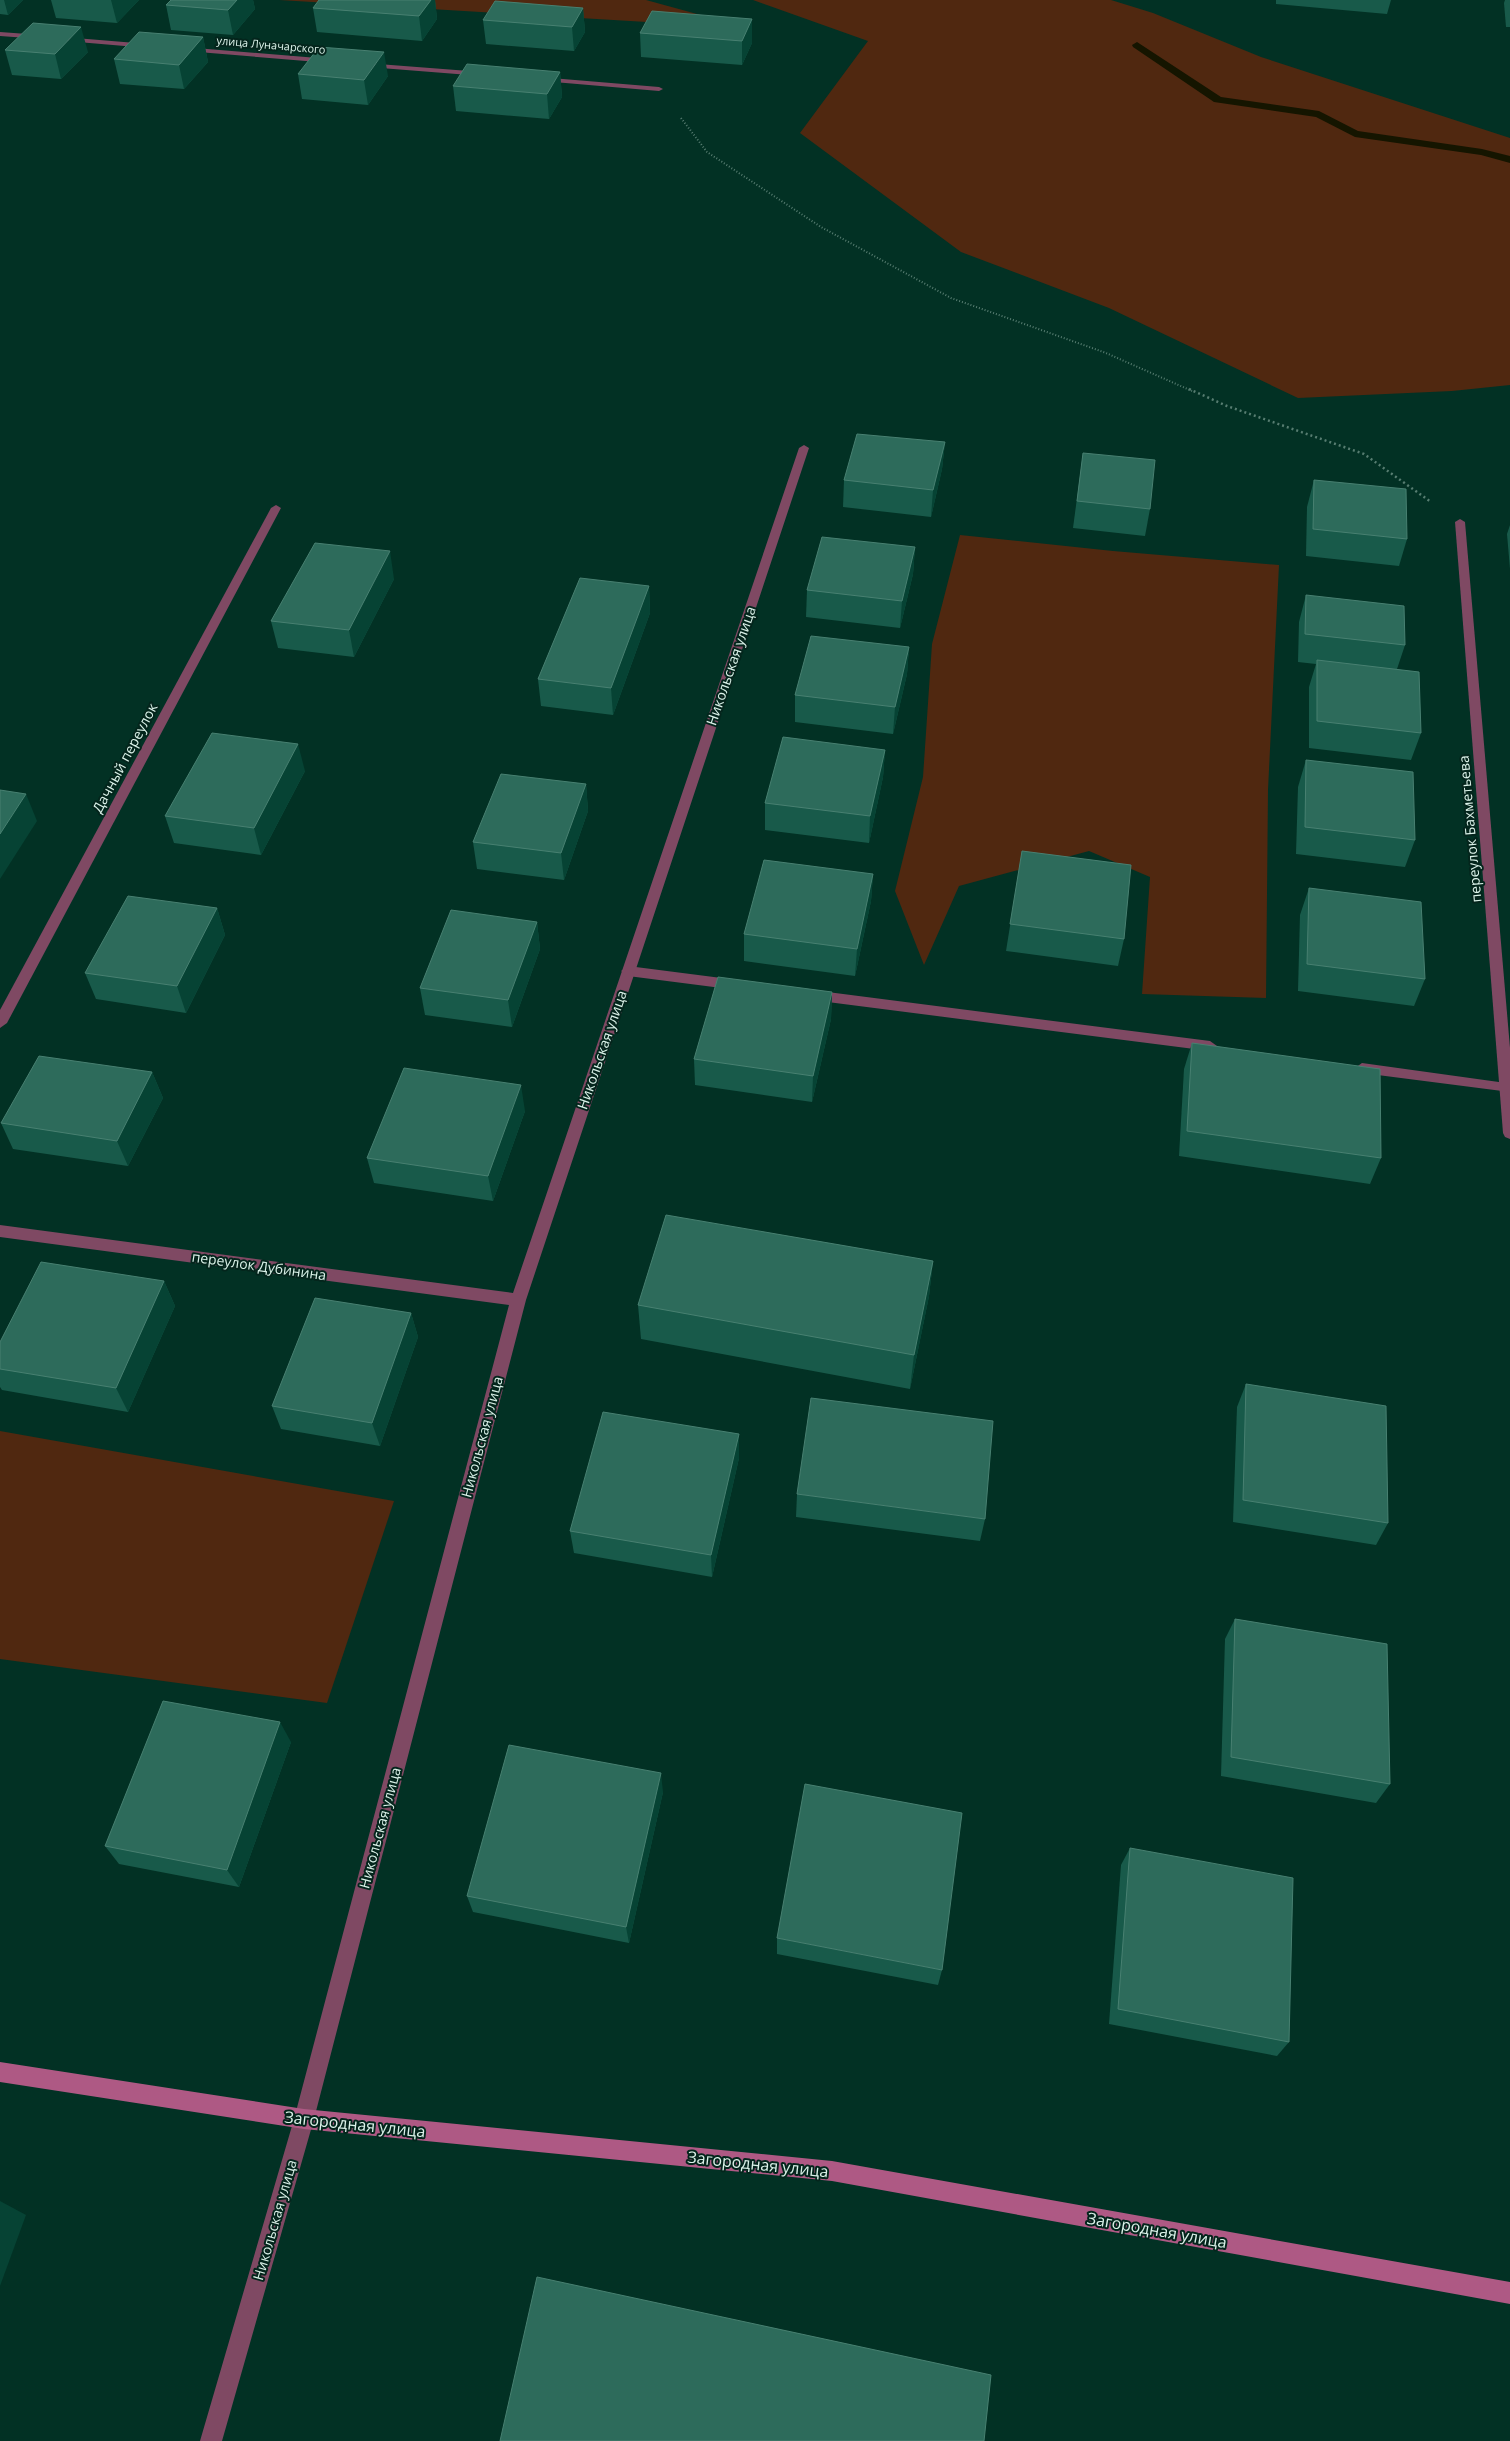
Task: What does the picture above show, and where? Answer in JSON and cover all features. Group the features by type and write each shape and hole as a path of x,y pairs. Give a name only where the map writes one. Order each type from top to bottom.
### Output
{"street":[{"path":"0,34 49,38"},
{"path":"59,38 158,47"},
{"name":"улица Луначарского","path":"178,48 335,62"},
{"path":"354,64 492,75"},
{"path":"532,79 659,89"},
{"name":"Никольская улица","path":"211,2441 304,2119 518,1300 804,448"},
{"name":"Дачный переулок","path":"0,1023 276,508"},
{"name":"переулок Бахметьева","path":"1460,522 1510,1133"},
{"path":"628,971 755,988"},
{"path":"795,992 1225,1048"},
{"path":"1351,1066 1506,1088"},
{"name":"переулок Дубинина","path":"0,1231 518,1300"},
{"name":"Загородная улица","path":"0,2072 304,2119 832,2171 1510,2293"}],"path":[{"path":"659,89 707,152 820,227 951,298 1106,353 1226,406 1364,454 1460,522"}],"shaded area":[{"path":"279,0 646,0 748,28"},
{"path":"753,0 1111,0 1153,13 1261,57 1510,138 1510,385 1452,391 1298,398 1109,308 961,252 800,133 868,41"},
{"path":"960,535 1113,551 1279,565 1268,790 1266,998 1142,994 1150,877 1089,851 959,886 924,965 895,891 923,777 932,644"},
{"path":"0,1431 394,1501 327,1703 0,1659"}],"building":[{"path":"171,0 237,0 228,10 166,5"},
{"path":"319,0 431,0 419,16 313,8"},
{"path":"495,1 583,8 572,27 483,20"},
{"path":"652,11 752,19 742,41 640,33"},
{"path":"33,23 81,27 55,54 5,50"},
{"path":"139,32 203,37 179,65 114,59"},
{"path":"319,47 384,52 364,80 298,74"},
{"path":"467,64 560,72 547,94 453,86"},
{"path":"857,434 945,442 933,490 844,480"},
{"path":"1083,453 1155,460 1150,509 1077,501"},
{"path":"1314,480 1406,489 1407,539 1313,529"},
{"path":"822,537 915,547 902,601 807,590"},
{"path":"315,543 390,551 349,630 271,621"},
{"path":"580,578 649,586 611,688 538,679"},
{"path":"1306,595 1404,606 1405,645 1305,634"},
{"path":"811,636 909,647 895,707 795,695"},
{"path":"1317,660 1419,672 1421,733 1317,721"},
{"path":"212,733 298,744 254,828 165,816"},
{"path":"783,737 885,750 870,816 765,803"},
{"path":"1306,760 1413,772 1415,840 1305,827"},
{"path":"501,774 586,784 561,853 473,842"},
{"path":"0,790 26,794 0,834"},
{"path":"1022,851 1131,865 1124,939 1010,924"},
{"path":"764,860 873,874 857,949 744,934"},
{"path":"1309,888 1421,902 1425,979 1307,964"},
{"path":"128,896 217,908 177,986 85,973"},
{"path":"451,910 537,922 508,1000 420,988"},
{"path":"718,977 832,992 813,1076 694,1059"},
{"path":"1192,1043 1380,1069 1381,1158 1187,1131"},
{"path":"39,1056 152,1072 117,1141 1,1123"},
{"path":"404,1068 521,1085 488,1176 367,1158"},
{"path":"666,1215 933,1261 914,1355 638,1305"},
{"path":"41,1262 164,1281 116,1388 0,1369 0,1342"},
{"path":"315,1298 411,1313 372,1423 272,1406"},
{"path":"1246,1384 1386,1406 1388,1523 1243,1500"},
{"path":"811,1398 993,1421 985,1519 797,1494"},
{"path":"603,1412 739,1434 711,1555 570,1531"},
{"path":"1235,1619 1387,1644 1390,1784 1231,1757"},
{"path":"163,1701 280,1722 227,1870 105,1846"},
{"path":"509,1745 661,1773 626,1927 467,1896"},
{"path":"805,1784 962,1813 942,1970 777,1938"},
{"path":"1130,1848 1293,1878 1289,2042 1118,2009"},
{"path":"537,2277 991,2375 984,2441 500,2441"}],"waterway":[{"path":"1137,45 1218,100 1319,114 1355,134 1482,152 1510,160"}]}
